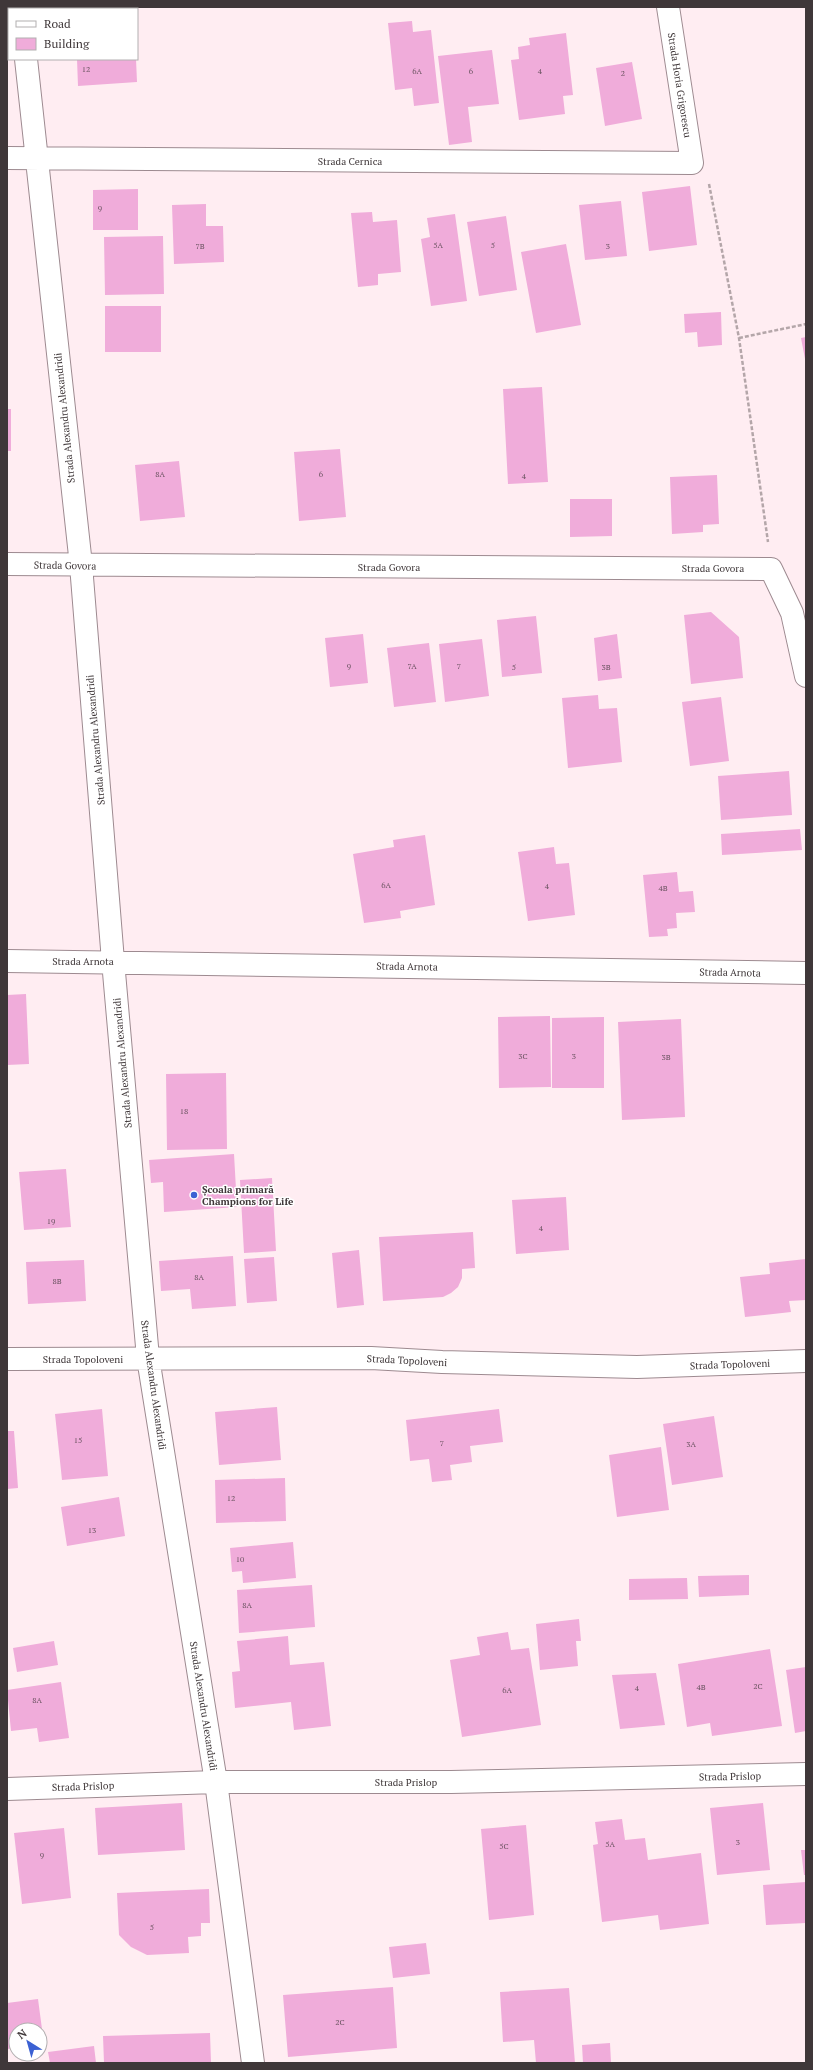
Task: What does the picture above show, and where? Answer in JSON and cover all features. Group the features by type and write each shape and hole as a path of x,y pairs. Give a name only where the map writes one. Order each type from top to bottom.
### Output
{"street":[{"name":"Strada Horia Grigorescu","path":"668,7 692,163"},
{"name":"Strada Alexandru Alexandridi","path":"26,60 81,565 113,962 148,1358 216,1782 253,2063"},
{"name":"Strada Cernica","path":"7,158 692,163"},
{"name":"Strada Govora","path":"7,564 772,568"},
{"path":"772,568 792,613 806,676"},
{"name":"Strada Arnota","path":"7,961 806,973"},
{"name":"Strada Topoloveni","path":"7,1359 371,1358 442,1362 637,1366 806,1361"},
{"name":"Strada Prislop","path":"7,1788 216,1782 451,1782 806,1774"}],"path":[{"path":"692,163 707,175 739,338 772,568"},
{"path":"739,338 806,324"}],"building":[{"path":"50,7 113,7 113,8"},
{"path":"412,21 413,32 431,30 439,103 414,106 412,88 395,90 388,23"},
{"path":"566,33 573,95 563,96 565,114 519,120 511,60 519,59 518,47 530,45 529,38"},
{"path":"492,50 499,104 468,107 472,142 449,145 438,56"},
{"path":"77,60 136,60 137,82 78,86"},
{"path":"632,62 642,119 605,126 596,68"},
{"path":"690,186 697,245 649,251 642,192"},
{"path":"138,189 138,230 93,230 93,190"},
{"path":"621,201 627,256 585,260 579,205"},
{"path":"206,204 206,226 223,226 224,262 174,264 172,205"},
{"path":"372,212 373,222 397,220 401,272 378,274 378,285 358,287 351,213"},
{"path":"455,214 467,301 431,306 421,239 430,237 427,218"},
{"path":"506,216 517,290 479,296 467,222"},
{"path":"163,236 164,294 105,295 104,237"},
{"path":"566,244 581,325 536,333 521,252"},
{"path":"105,306 161,306 161,352 105,352"},
{"path":"721,312 722,345 698,347 697,332 685,333 684,314"},
{"path":"806,337 806,359 805,359 801,338"},
{"path":"542,387 548,482 508,484 503,389"},
{"path":"7,409 11,409 11,451 7,451"},
{"path":"340,449 346,517 299,521 294,452"},
{"path":"179,461 185,517 140,521 135,465"},
{"path":"717,475 719,524 703,525 703,532 672,534 670,477"},
{"path":"570,499 612,499 612,536 570,537"},
{"path":"711,612 739,637 743,678 691,684 684,615"},
{"path":"536,616 542,673 502,677 497,620"},
{"path":"363,634 368,683 330,687 325,638"},
{"path":"617,634 622,678 598,681 594,638"},
{"path":"482,639 489,696 445,702 439,644"},
{"path":"429,643 436,702 394,707 387,648"},
{"path":"598,695 599,709 617,708 622,762 568,768 562,698"},
{"path":"721,697 729,761 690,766 682,702"},
{"path":"789,771 792,815 721,820 718,776"},
{"path":"800,829 802,850 722,855 721,834"},
{"path":"425,835 435,905 400,911 401,918 364,923 353,854 394,847 393,840"},
{"path":"554,847 556,864 569,863 575,915 528,921 518,852"},
{"path":"677,872 679,892 693,891 695,912 676,913 677,928 667,929 668,936 649,937 643,875"},
{"path":"26,994 29,1064 7,1065 7,995"},
{"path":"550,1016 551,1087 499,1088 498,1017"},
{"path":"604,1017 604,1088 552,1088 552,1018"},
{"path":"681,1019 685,1117 622,1120 618,1022"},
{"path":"226,1073 227,1149 167,1150 166,1074"},
{"path":"234,1154 237,1207 164,1212 163,1182 151,1183 149,1160"},
{"path":"66,1169 71,1227 24,1230 19,1172"},
{"path":"272,1178 276,1251 244,1253 240,1180"},
{"path":"566,1197 569,1250 516,1254 512,1200"},
{"path":"473,1232 475,1268 462,1269 462,1278 458,1287 451,1293 443,1297 383,1301 379,1237"},
{"path":"359,1250 364,1305 337,1308 332,1253"},
{"path":"233,1256 236,1306 192,1309 190,1289 161,1291 159,1261"},
{"path":"274,1257 277,1301 247,1303 244,1259"},
{"path":"806,1259 806,1300 789,1301 791,1312 745,1317 740,1277 770,1274 769,1263"},
{"path":"84,1260 86,1301 28,1304 26,1262"},
{"path":"277,1407 281,1460 219,1465 215,1412"},
{"path":"102,1409 108,1476 62,1480 55,1414"},
{"path":"499,1409 503,1442 470,1446 472,1462 450,1465 452,1480 432,1482 429,1459 410,1461 406,1420"},
{"path":"714,1416 723,1477 672,1485 663,1424"},
{"path":"7,1431 14,1431 18,1488 7,1489"},
{"path":"661,1447 669,1510 617,1517 609,1455"},
{"path":"285,1478 286,1521 216,1523 215,1480"},
{"path":"119,1497 125,1536 67,1546 61,1507"},
{"path":"293,1542 296,1578 243,1583 242,1571 232,1572 230,1548"},
{"path":"749,1575 749,1595 699,1597 698,1576"},
{"path":"687,1578 688,1599 629,1600 629,1579"},
{"path":"312,1585 315,1627 239,1633 237,1590"},
{"path":"579,1619 581,1641 576,1641 578,1666 540,1670 536,1624"},
{"path":"508,1632 511,1650 529,1648 541,1725 462,1737 450,1660 480,1655 477,1637"},
{"path":"288,1636 290,1665 324,1662 331,1726 294,1730 291,1702 235,1708 232,1672 240,1671 237,1641"},
{"path":"54,1641 58,1665 17,1672 13,1648"},
{"path":"770,1649 782,1726 712,1736 710,1723 687,1727 678,1664"},
{"path":"806,1667 806,1731 795,1733 786,1670"},
{"path":"656,1673 665,1725 620,1729 612,1675"},
{"path":"61,1682 69,1738 39,1742 37,1728 11,1731 7,1690"},
{"path":"182,1803 185,1850 98,1855 95,1808"},
{"path":"763,1803 770,1870 717,1875 710,1808"},
{"path":"622,1819 625,1840 645,1838 648,1860 701,1853 709,1924 660,1930 658,1915 602,1922 593,1845 598,1844 595,1822"},
{"path":"526,1825 534,1915 489,1920 481,1829"},
{"path":"64,1828 71,1898 22,1904 14,1833"},
{"path":"801,1850 806,1850 806,1875 804,1875"},
{"path":"806,1882 806,1923 766,1925 763,1885"},
{"path":"209,1889 210,1923 201,1923 201,1936 188,1937 189,1953 147,1955 131,1947 119,1935 117,1893"},
{"path":"426,1943 430,1974 393,1978 389,1947"},
{"path":"393,1987 397,2048 288,2057 283,1995"},
{"path":"569,1988 575,2063 536,2063 534,2040 503,2042 500,1992"},
{"path":"38,1999 41,2022 8,2022 7,2049 7,2003"},
{"path":"210,2033 211,2063 104,2063 103,2036"},
{"path":"610,2043 611,2063 583,2063 582,2045"},
{"path":"94,2046 96,2063 50,2063 48,2052"}],"place":[{"name":"Școala primară Champions for Life","path":"194,1195"}]}
